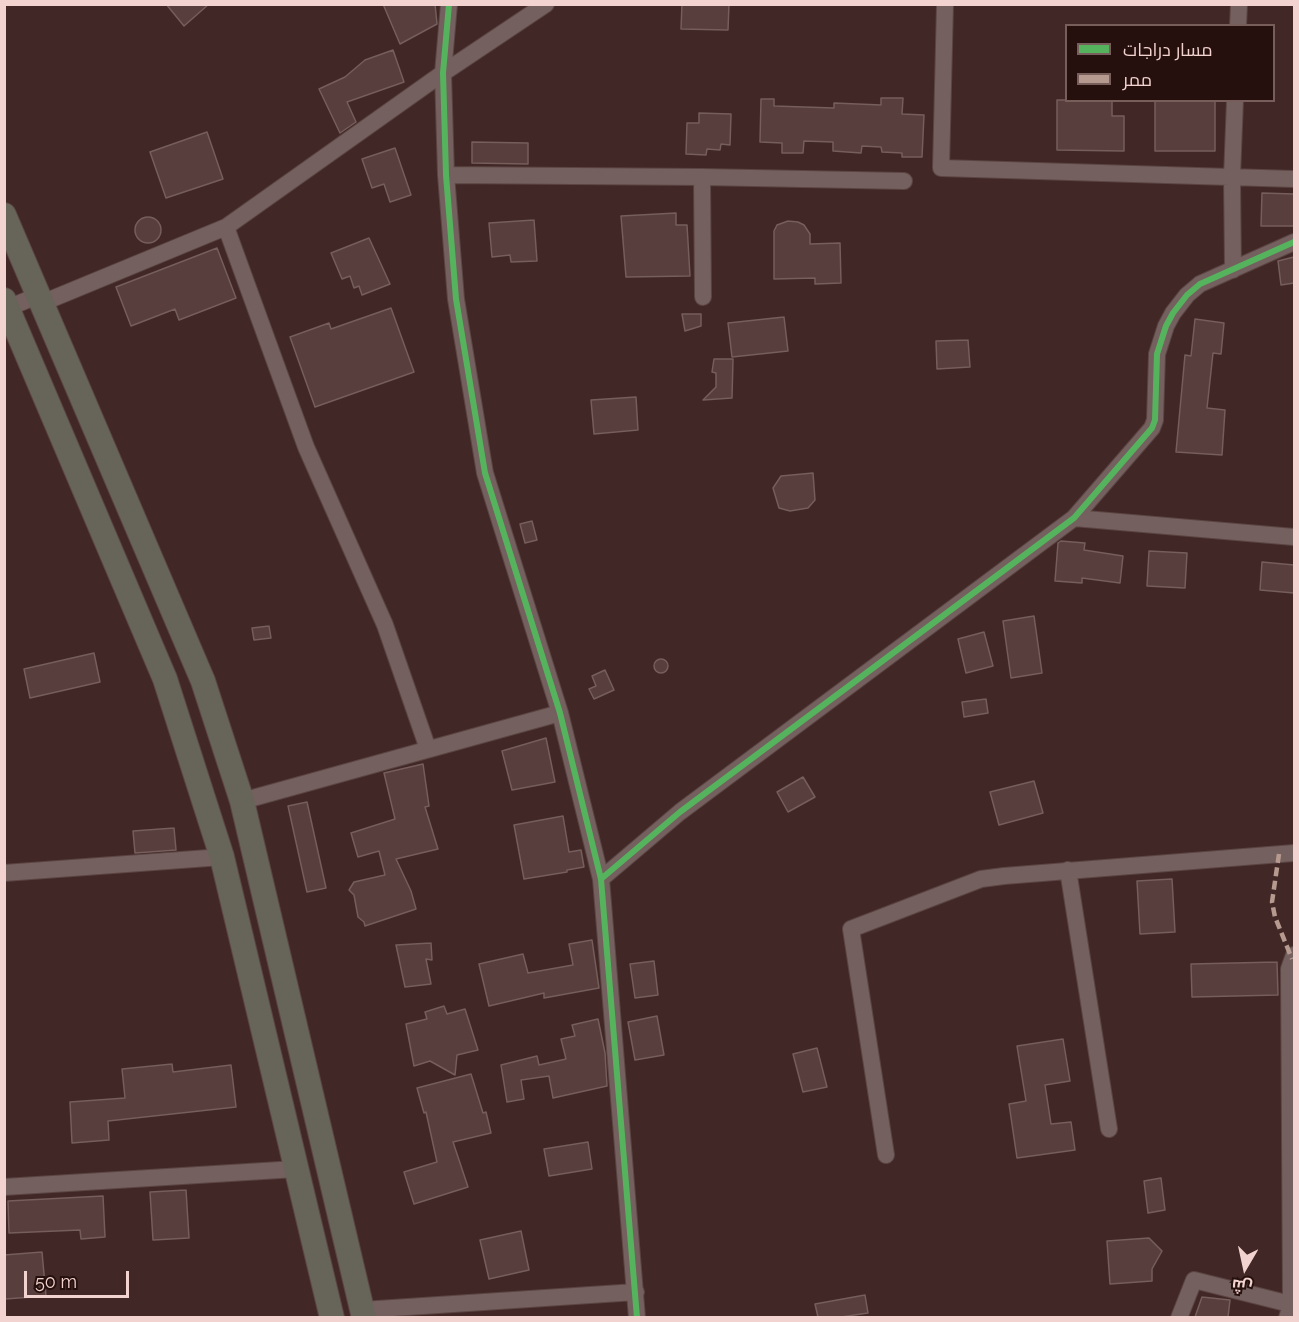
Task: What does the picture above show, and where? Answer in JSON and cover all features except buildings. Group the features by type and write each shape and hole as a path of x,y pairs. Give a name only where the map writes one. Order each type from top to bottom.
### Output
{"highway":[{"path":"4,215 203,681 242,801 363,1314"},
{"path":"7,310 165,679 222,857 332,1317"}],"street":[{"path":"449,4 443,73 446,175 456,299 485,472 560,713 601,879 637,1317"},
{"path":"7,310 226,227 443,73 546,4"},
{"path":"945,4 941,168 1294,179"},
{"path":"1238,24 1239,4"},
{"path":"1233,270 1232,177 1235,102"},
{"path":"446,175 904,181"},
{"path":"702,177 703,297"},
{"path":"226,227 306,447 385,625 428,749"},
{"path":"601,879 680,812 1074,518 1152,428 1155,420 1157,354 1166,326 1187,295 1200,284 1294,242"},
{"path":"1074,518 1294,537"},
{"path":"242,801 560,713"},
{"path":"886,1155 851,929 981,879 1294,853"},
{"path":"4,873 222,857"},
{"path":"1068,870 1109,1129"},
{"path":"1179,1317 1194,1280 1291,1309 1290,969 1294,955"},
{"path":"4,1187 296,1169"},
{"path":"363,1314 636,1292"}],"marked path":[{"path":"1279,854 1272,902 1275,917 1292,959"}],"cycle path":[{"path":"449,4 443,73 446,175 456,299 485,473 560,713 601,879 637,1318"},
{"path":"601,879 680,812 1074,518 1152,428 1155,420 1157,354 1166,326 1187,295 1200,284 1294,242"}]}
